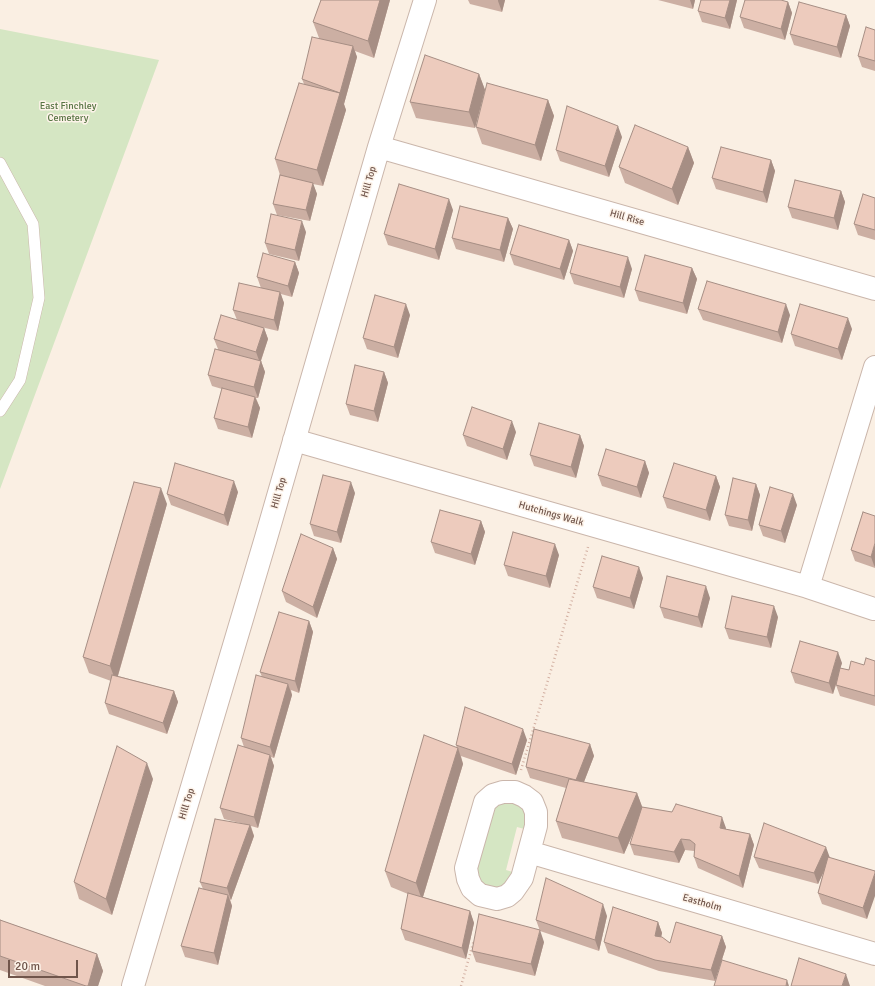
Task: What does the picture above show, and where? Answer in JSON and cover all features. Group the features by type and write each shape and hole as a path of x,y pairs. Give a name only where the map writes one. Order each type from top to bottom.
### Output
{"street":[{"name":"Hill Top","path":"133,986 264,546 379,147 425,0"},
{"name":"Hill Rise","path":"379,147 875,289"},
{"path":"808,587 875,367"},
{"name":"Hutchings Walk","path":"294,440 808,587 874,609"},
{"path":"504,792 515,792 532,802 536,812 536,826 529,852 522,878 513,891 507,896 496,899 486,898 472,888 468,879 466,868 468,858 486,802 493,795 504,792"},
{"name":"Eastholm","path":"529,852 875,954"}],"lane":[{"path":"0,163 33,224 39,298 20,380 0,411"}],"path":[{"path":"515,792 594,527"},
{"path":"461,986 476,933"}],"green space":[{"name":"East Finchley Cemetery","path":"0,29 159,60 0,489"},
{"path":"504,799 526,807 528,830 517,827 506,870 516,873 503,889 478,884 475,860 491,806"}],"building":[{"path":"321,0 380,0 368,41 313,22"},
{"path":"701,0 730,0 725,18 698,11"},
{"path":"745,0 781,0 788,2 781,29 740,17"},
{"path":"799,2 846,15 837,47 790,34"},
{"path":"866,27 875,30 875,61 858,56"},
{"path":"312,37 353,46 340,93 302,79"},
{"path":"425,55 479,74 469,112 410,102"},
{"path":"299,83 340,93 317,170 275,159"},
{"path":"487,83 548,100 535,145 476,127"},
{"path":"567,106 618,126 605,166 556,150"},
{"path":"635,125 688,147 672,189 619,167"},
{"path":"721,147 771,160 763,192 712,178"},
{"path":"280,175 313,183 306,210 273,204"},
{"path":"795,180 841,191 834,218 788,207"},
{"path":"399,184 449,199 435,249 384,234"},
{"path":"863,194 875,198 875,230 854,224"},
{"path":"460,206 508,218 500,250 452,238"},
{"path":"271,214 302,221 295,250 265,243"},
{"path":"519,225 569,240 560,269 510,254"},
{"path":"578,244 628,257 620,287 570,273"},
{"path":"263,253 295,262 288,286 257,277"},
{"path":"645,255 692,268 683,303 635,290"},
{"path":"707,281 786,304 778,332 698,309"},
{"path":"239,283 280,292 274,320 233,310"},
{"path":"375,295 406,304 394,347 363,338"},
{"path":"800,304 848,318 838,349 791,334"},
{"path":"221,315 264,328 256,352 214,339"},
{"path":"215,349 261,361 254,387 208,375"},
{"path":"355,365 384,372 374,411 346,404"},
{"path":"222,388 255,397 248,427 214,418"},
{"path":"472,407 512,421 503,449 463,435"},
{"path":"539,423 580,435 571,467 530,455"},
{"path":"606,449 645,461 637,487 598,475"},
{"path":"175,463 234,481 224,515 167,494"},
{"path":"674,463 716,476 706,510 663,497"},
{"path":"323,475 351,482 337,532 310,524"},
{"path":"733,478 756,484 748,520 725,515"},
{"path":"134,482 161,488 110,666 83,657"},
{"path":"770,487 793,494 781,531 759,525"},
{"path":"440,510 481,521 471,554 431,542"},
{"path":"863,512 875,516 875,543 871,557 851,550"},
{"path":"513,532 555,544 546,576 504,565"},
{"path":"301,534 333,548 313,607 282,591"},
{"path":"602,556 639,567 630,598 593,587"},
{"path":"667,576 706,586 698,617 660,607"},
{"path":"732,596 774,606 767,637 725,628"},
{"path":"279,612 309,621 295,681 260,672"},
{"path":"800,641 838,652 829,683 791,672"},
{"path":"866,658 875,661 875,696 836,685 840,668 849,670 851,661 864,665"},
{"path":"112,675 174,691 163,723 105,703"},
{"path":"256,675 288,684 270,747 241,738"},
{"path":"465,707 523,729 512,764 456,745"},
{"path":"534,729 590,744 576,780 526,767"},
{"path":"424,735 458,748 416,883 385,871"},
{"path":"238,745 270,755 254,817 220,808"},
{"path":"117,746 147,763 106,899 74,882"},
{"path":"569,779 637,793 618,838 556,821"},
{"path":"676,804 722,817 720,828 750,834 739,876 694,857 695,844 690,840 681,839 674,852 630,844 642,807 672,812"},
{"path":"215,819 250,825 227,888 200,882"},
{"path":"764,823 826,847 814,873 754,857"},
{"path":"828,857 875,871 863,908 818,893"},
{"path":"546,878 603,904 595,940 536,920"},
{"path":"199,888 228,895 214,953 181,946"},
{"path":"408,893 470,911 462,948 401,929"},
{"path":"613,907 658,922 655,936 662,937 670,943 676,922 722,936 711,970 655,960 604,942"},
{"path":"479,914 540,930 531,964 472,951"},
{"path":"0,920 97,954 88,986 0,956"},
{"path":"799,958 846,974 842,986 791,986"},
{"path":"722,960 787,980 786,986 714,986"}]}
